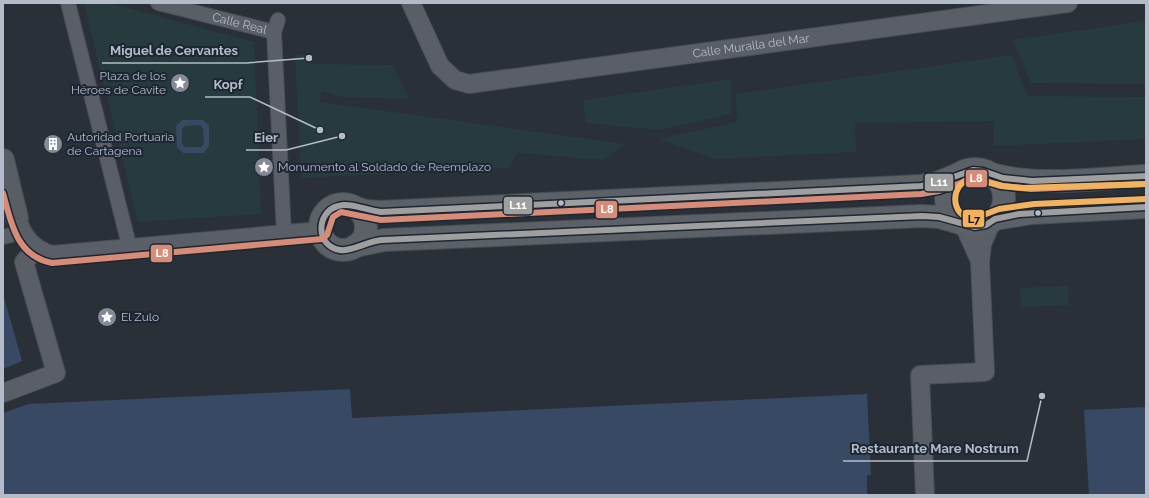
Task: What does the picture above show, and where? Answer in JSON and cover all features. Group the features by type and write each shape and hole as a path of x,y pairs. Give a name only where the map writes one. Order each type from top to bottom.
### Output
{"main road":[{"path":"3,160 20,225"},
{"path":"1146,176 1032,181 1003,178 978,170 962,173 937,183 921,186 381,212 366,211 344,204 333,206 324,214 321,219 320,231 325,241 334,248 345,250 355,246 384,240 922,216 939,217 962,224 981,227 993,221 1031,213 1146,207"},
{"path":"962,173 953,180 946,194 949,210 962,224"},
{"path":"988,173 997,180 1004,194 1001,210 993,221"},
{"path":"355,246 360,242 366,230 364,218 356,208"}],"street":[{"path":"68,3 130,249"},
{"name":"Calle Real","path":"158,3 276,26 284,234"},
{"name":"Calle Muralla del Mar","path":"410,3 440,66 455,80 476,84 1068,3"},
{"path":"925,495 920,375 985,372 980,262 982,244 993,221"},
{"path":"962,224 978,254 980,262"},
{"path":"3,237 20,225 36,249 52,255 320,231"},
{"path":"3,393 56,373 24,262 36,249"}],"green space":[{"name":"Plaza de los Héroes de Cavite","path":"84,3 109,3 254,42 261,214 138,222"},
{"path":"1146,21 1146,84 1031,83 1013,40"},
{"path":"295,54 311,55 311,64 392,65 409,99 341,97 321,91 320,102 625,144 604,160 517,153 510,168 301,178"},
{"path":"1012,55 1027,96 1146,97 1146,139 993,146 994,121 855,123 856,152 715,159 659,139 737,122 736,94"},
{"path":"731,79 731,114 659,130 586,123 583,100"},
{"path":"1068,286 1069,305 1021,307 1020,288"}],"water":[{"path":"182,120 203,120 209,125 209,146 204,153 183,153 177,147 176,126","holes":["200,125 203,129 204,144 201,147 185,147 182,144 182,129 185,126"]},
{"path":"3,294 22,361 3,369"},
{"path":"350,389 352,418 867,394 871,475 867,475 867,495 3,495 3,413 28,404"},
{"path":"1146,407 1146,495 1089,495 1084,410"}],"transit line":[{"name":"L11","path":"1146,176 1032,181 1003,178 983,171 973,170 937,183 921,186 381,212 343,205 331,209 322,222 321,229 326,242 332,247 344,250 382,240 922,216 939,217 975,227 986,225 995,219 1019,214 1146,207"},
{"name":"L7","path":"1146,184 1024,188 1003,186 972,178 965,181 960,186 956,192 955,199 956,206 960,212 965,217 973,219 999,209 1034,204 1146,199"},
{"name":"L8","path":"3,193 13,226 23,245 30,253 40,259 52,263 322,239 327,235 333,217 341,212 381,220 921,194 939,191 974,178 1001,186 1031,189 1146,184"}],"place":[{"name":"Miguel de Cervantes","path":"309,58"},
{"name":"Plaza de los Héroes de Cavite","path":"180,83"},
{"name":"Kopf","path":"320,130"},
{"name":"Eier","path":"342,136"},
{"name":"Autoridad Portuaria de Cartagena","path":"53,144"},
{"name":"Monumento al Soldado de Reemplazo","path":"264,167"},
{"name":"El Zulo","path":"107,317"},
{"name":"Restaurante Mare Nostrum","path":"1042,396"}]}
